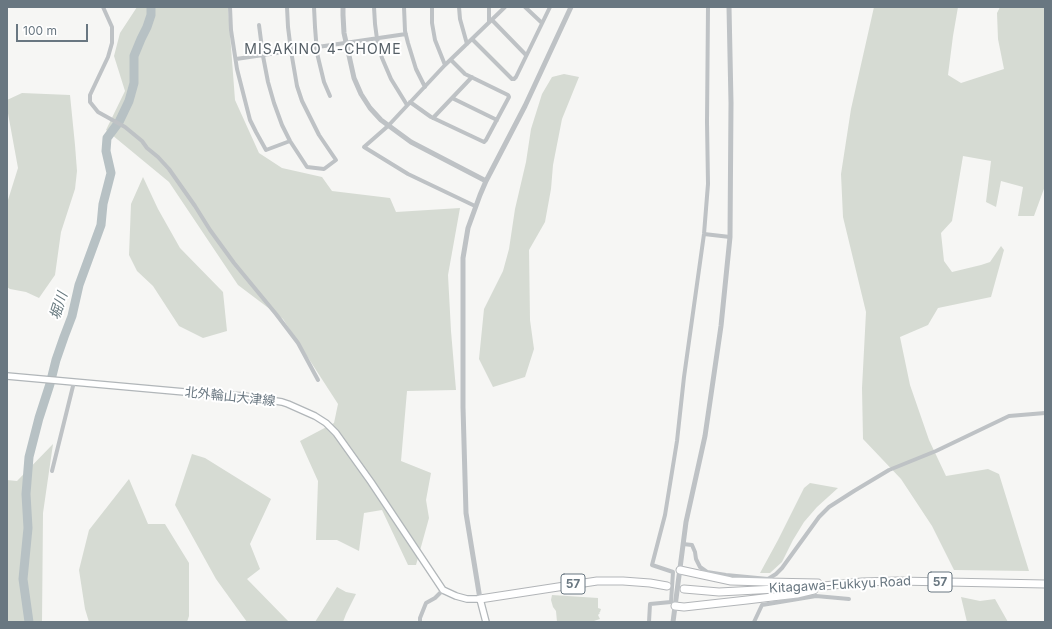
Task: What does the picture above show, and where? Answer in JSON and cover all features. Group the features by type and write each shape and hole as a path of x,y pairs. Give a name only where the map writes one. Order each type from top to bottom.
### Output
{"highway":[{"path":"680,570 731,581 812,582 835,585"},
{"name":"57","path":"480,599 597,581 623,580 667,586"},
{"name":"Kitagawa-Fukkyu Road","path":"684,589 719,592 814,587 862,582 898,581 1045,584"},
{"path":"675,606 684,607 797,594 835,585"}],"main road":[{"name":"北外輪山大津線","path":"7,376 244,396 282,402 315,416 326,423 336,434 371,482 443,590"},
{"path":"443,590 467,599 480,599 486,622"}],"street":[{"path":"103,7 112,27 112,44 108,58 90,95 90,102 98,112 125,128 136,137 158,156 169,169 234,263 298,342 318,380"},
{"path":"230,7 231,30 236,59 250,120 266,150 290,141"},
{"path":"259,25 268,82 282,125 290,141 307,167 324,170 336,160 319,135 302,101 297,86 291,52 287,7"},
{"path":"314,7 317,47 324,82 330,96"},
{"path":"343,7 344,33 354,78 361,94 370,108 380,120 411,142 486,181"},
{"path":"374,7 374,24 382,58 391,79 409,104 433,118 484,142 509,96 465,74 451,60"},
{"path":"404,7 408,43 416,69 425,87"},
{"path":"432,7 432,23 435,40 445,65"},
{"path":"459,7 460,20 467,44"},
{"path":"489,7 491,21 526,55"},
{"path":"475,206 408,174 364,147 388,126 445,65 505,7"},
{"path":"525,7 542,23"},
{"path":"472,39 512,79 514,79 550,7"},
{"path":"480,599 466,513 463,407 463,258 468,228 475,206 486,181 525,106 571,7"},
{"path":"649,622 650,604 671,602 673,572 652,565 665,515 677,441 684,377 704,234 708,184 706,122 708,7"},
{"path":"673,622 691,493 705,436 721,326 730,237 731,103 729,7"},
{"path":"236,59 406,34"},
{"path":"433,118 472,78"},
{"path":"452,98 497,120"},
{"path":"704,234 730,237"},
{"path":"52,471 74,382"},
{"path":"683,544 692,545 696,552 696,559 700,567 707,572 768,579 782,568 819,517 829,507 889,470 936,451 1009,416 1045,413"},
{"path":"420,622 420,618 426,603 435,598 443,590"},
{"path":"754,622 762,605 816,596 850,599"}],"shaded area":[{"path":"137,7 228,7 235,100 259,153 282,168 322,177 332,191 390,198 396,212 460,208 448,275 456,390 407,391 401,461 431,473 426,500 429,518 416,565 408,565 382,510 364,513 359,551 337,540 316,540 318,481 300,441 334,423 338,404 283,319 238,285 169,182 106,130 125,91 114,56 120,33"},
{"path":"874,7 958,7 948,75 961,83 1004,69 998,39 997,13 1000,7 1045,7 1045,186 1034,216 1018,216 1023,187 1001,181 996,207 986,202 991,161 963,156 952,221 941,233 944,261 952,272 981,265 990,262 1001,246 1004,250 991,297 938,308 928,325 900,337 910,385 929,440 946,476 988,469 999,474 1029,571 954,570 932,526 901,479 863,439 862,388 866,312 843,217 841,174 851,109"},
{"path":"564,74 579,77 562,119 553,165 551,189 545,222 529,250 530,320 534,349 525,377 493,387 479,359 484,309 503,271 509,249 515,209 526,162 531,129 542,94 552,77"},
{"path":"22,93 70,95 75,145 77,171 75,189 61,232 55,275 39,298 26,292 7,287 7,200 18,168 7,108 7,100"},
{"path":"143,177 158,209 180,248 223,292 227,331 203,338 179,326 153,286 137,271 129,255 131,204"},
{"path":"53,444 43,513 42,622 7,622 7,480 17,481"},
{"path":"192,454 205,458 271,499 250,544 260,569 247,579 289,622 247,622 216,579 175,505"},
{"path":"129,479 148,524 165,524 189,563 189,616 187,622 89,622 85,609 79,570 89,530"},
{"path":"810,483 838,488 817,507 804,522 782,562 770,573 760,573 804,488"},
{"path":"337,587 346,592 356,594 343,622 315,622"},
{"path":"552,595 598,598 598,608 601,609 598,615 600,619 594,621 595,622 557,622 556,611 551,600"},
{"path":"961,597 980,601 995,599 1008,622 967,622"}],"waterway":[{"name":"堀川","path":"29,622 23,579 28,528 26,494 29,457 56,360 72,316 79,285 101,225 103,204 111,173 106,151 107,138 119,122 129,101 134,83 134,56 147,27 151,15 151,7"}],"district":[{"name":"MISAKINO 4-CHOME","path":"323,50"}]}
